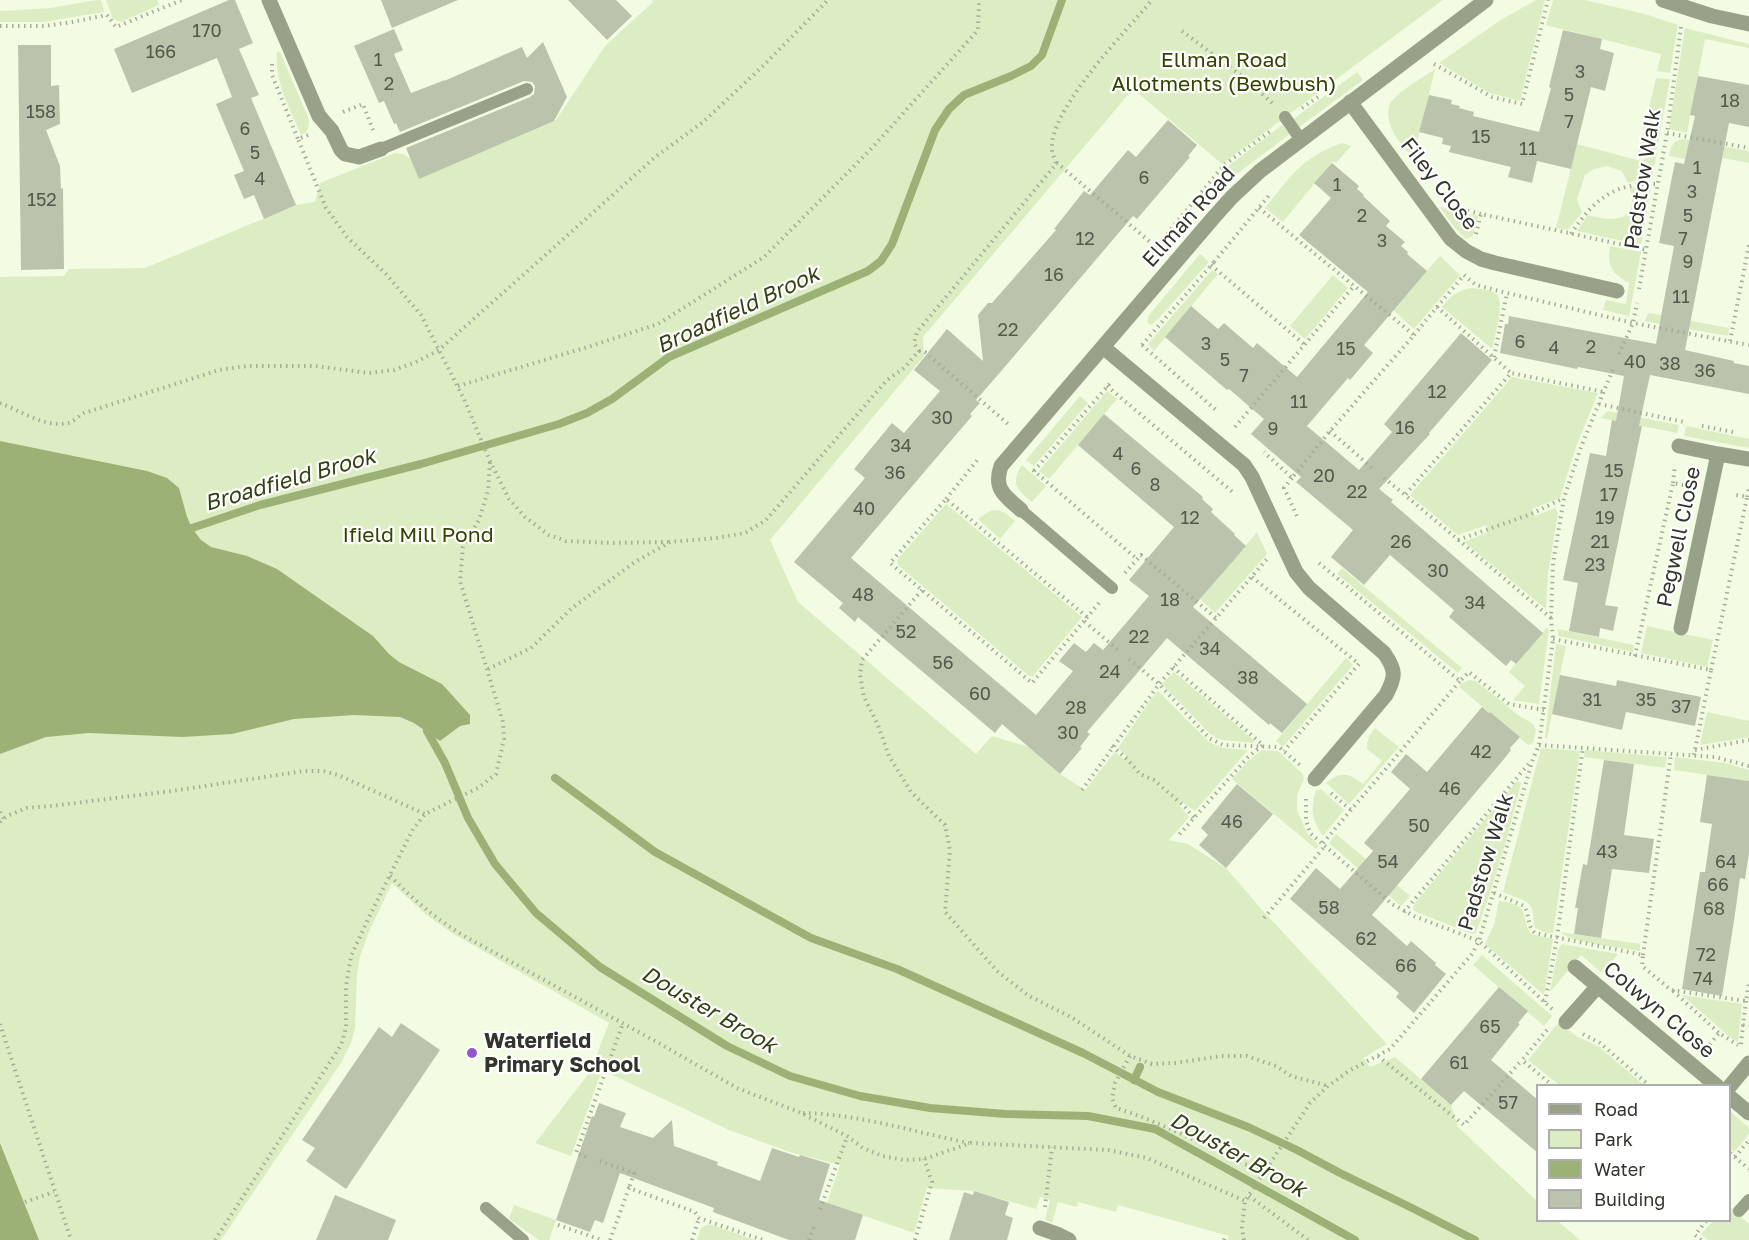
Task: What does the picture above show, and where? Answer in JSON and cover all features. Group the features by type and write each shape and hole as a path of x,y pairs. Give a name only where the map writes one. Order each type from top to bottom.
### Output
{"street":[{"path":"269,0 319,116 332,131 341,150 345,154 359,157 381,149"},
{"name":"Ellman Road","path":"1021,510 1002,493 998,485 997,476 1001,466 1232,197 1260,171 1486,0"},
{"path":"1663,0 1712,16 1749,24"},
{"name":"Filey Close","path":"1350,102 1451,239 1470,253 1495,263 1617,291"},
{"path":"1103,347 1244,465 1296,572 1309,588 1384,653 1395,672 1386,695 1315,779"},
{"name":"Pegwell Close","path":"1679,446 1749,459"},
{"name":"Pegwell Close","path":"1681,628 1718,454"},
{"name":"Colwyn Close","path":"1575,967 1714,1084"},
{"path":"1562,1019 1598,986"},
{"path":"1731,1085 1749,1063"},
{"path":"1731,1098 1749,1113"},
{"path":"1040,1228 1069,1240"}],"lane":[{"path":"381,149 527,89"},
{"path":"1285,117 1301,140"},
{"path":"1021,510 1112,588"},
{"path":"1740,1211 1749,1200"},
{"path":"486,1208 523,1240"}],"path":[{"path":"0,26 45,26 106,15 116,27 182,0"},
{"path":"0,404 36,420 70,423 84,413 219,370 247,366 315,366 369,374 394,370 414,363 439,350 654,158 703,122 764,65 828,0"},
{"path":"458,386 658,324 764,257 872,148 978,30 979,0"},
{"path":"1152,0 1098,63 1064,111 1054,133 1052,146 1056,163 1156,247"},
{"path":"1425,71 1434,64 1492,97 1522,104 1548,0"},
{"name":"Padstow Walk","path":"1639,292 1667,133 1684,7"},
{"path":"1182,31 1247,80 1285,117"},
{"path":"341,113 363,104 381,149"},
{"path":"327,125 320,131 298,139 326,208 347,237 386,274 421,315 458,386 509,499 525,517 549,535 566,541 612,543 670,542 745,533 766,520 887,380 904,368 919,351"},
{"path":"1667,133 1749,148"},
{"path":"1008,423 925,352 919,351 914,343 917,332 1056,163"},
{"path":"1571,234 1590,208 1607,195 1639,183 1657,184"},
{"path":"1277,187 1213,264 1305,345"},
{"path":"1259,208 1414,335"},
{"path":"1470,253 1481,214 1647,250"},
{"path":"1730,342 1749,245"},
{"path":"1298,519 1284,488 1464,275 1476,285 1507,293 1633,323 1749,345"},
{"path":"1235,427 1354,286"},
{"path":"1494,357 1507,293"},
{"path":"1619,354 1633,323 1637,302"},
{"path":"1437,307 1511,373 1604,392"},
{"path":"1142,345 1218,412"},
{"name":"Padstow Walk","path":"1245,1201 1310,1103 1349,1071 1390,1048 1472,954 1479,941 1539,745 1553,639 1551,618 1553,562 1564,498 1581,447 1613,369"},
{"path":"1405,495 1511,373"},
{"path":"1107,386 1244,502"},
{"path":"1599,404 1738,433"},
{"path":"1227,419 1244,434"},
{"path":"1673,483 1683,422"},
{"path":"1330,431 1372,468"},
{"path":"1260,449 1293,478"},
{"path":"1012,453 1137,559"},
{"path":"215,1240 341,1046 346,1028 346,986 351,956 413,829 425,814 478,788 496,774 504,740 503,722 460,580 463,547 478,520 488,491 490,461"},
{"path":"1384,478 1551,618"},
{"path":"1747,497 1749,488"},
{"path":"1457,540 1531,514 1564,498"},
{"path":"1119,650 1085,619 946,499 890,562 1032,683 1085,619 1141,555 1216,618"},
{"path":"488,669 531,648 572,608 635,562 670,542"},
{"path":"1082,790 1159,684 1271,555 1281,580 1317,562 1460,681"},
{"path":"1252,577 1359,664 1284,752"},
{"path":"922,590 862,660 860,675 864,697 878,725 889,756 911,792 945,825 950,850 945,912 997,971 1021,990 1071,1017 1130,1056 1152,1064 1176,1064 1221,1056 1247,1056 1276,1066 1291,1076 1328,1086"},
{"path":"1553,639 1711,670 1694,756"},
{"path":"1129,659 1159,684 1209,738 1223,745 1279,747 1351,810"},
{"path":"1173,667 1263,745"},
{"path":"1264,918 1351,810 1469,672 1509,704 1544,710"},
{"path":"1695,750 1749,741"},
{"path":"1178,836 1248,756 1263,745"},
{"path":"1539,745 1715,757 1749,765"},
{"path":"1112,746 1140,774 1154,780 1184,806 1194,818"},
{"path":"1545,1002 1557,938 1583,747"},
{"path":"1671,754 1642,966 1719,1033 1741,1047 1749,983"},
{"path":"1404,912 1533,759"},
{"path":"0,812 2,820 27,808 172,791 304,771 323,771 338,775 425,814"},
{"path":"1315,779 1308,791 1305,805 1310,833 1404,912 1479,941 1576,1031 1600,1043 1648,1084"},
{"path":"390,876 444,924 737,1088 799,1112 847,1136 863,1148 882,1156 904,1160 924,1159 971,1143"},
{"path":"1494,893 1524,906 1529,926 1535,933 1642,955"},
{"path":"1671,990 1746,1001"},
{"path":"1378,1055 1464,1125 1562,1019"},
{"path":"586,1157 576,1153 623,1023"},
{"path":"0,1024 70,1240"},
{"path":"1743,1025 1749,1026"},
{"path":"1700,1070 1702,1055 1719,1033"},
{"path":"1130,1056 1115,1083 1112,1098 1116,1108 1146,1117 1216,1152 1263,1172"},
{"path":"1522,1060 1551,1084"},
{"path":"799,1112 821,1113 873,1122 971,1143 1108,1150 1147,1158 1245,1201 1242,1228 1244,1240"},
{"path":"820,1209 847,1136"},
{"path":"1735,1157 1749,1140"},
{"path":"1040,1228 1049,1183 1052,1147"},
{"path":"1731,1154 1749,1169"},
{"path":"915,1240 932,1182 924,1159"},
{"path":"600,1161 634,1173 610,1240"},
{"path":"629,1188 695,1212 699,1218 763,1240"},
{"path":"25,1203 54,1192"},
{"path":"1249,1196 1308,1240"},
{"path":"692,1240 699,1218"},
{"path":"1701,1240 1695,1235 1706,1222"},
{"path":"809,1240 814,1224"},
{"path":"558,1225 602,1240"}],"green space":[{"path":"96,0 102,2 104,12 44,22 0,22 0,11 50,8"},
{"path":"106,0 157,0 159,5 121,22 113,19"},
{"name":"Ifield Mill Pond","path":"652,0 1443,0 1222,164 1133,89 923,337 924,356 770,540 798,602 976,754 992,736 1029,747 1060,774 1085,790 1115,752 1124,759 1126,756 1118,748 1158,691 1209,742 1223,748 1248,750 1195,811 1181,801 1179,805 1189,817 1169,840 1188,844 1226,868 1387,1044 1363,1058 1370,1067 1395,1057 1451,1105 1458,1127 1536,1200 1536,1222 1559,1222 1580,1240 1228,1240 1229,1236 1118,1205 1116,1212 1078,1202 1077,1207 1058,1202 1052,1223 1045,1220 1050,1200 1040,1197 1036,1209 974,1191 927,1188 914,1233 827,1203 840,1165 790,1152 729,1130 602,1070 571,1156 535,1143 590,1072 609,1023 452,933 425,914 392,883 360,957 357,974 355,1029 351,1043 341,1063 221,1240 0,1240 0,277 64,276 69,269 145,268 296,205 315,202 320,183 395,153 403,154 411,159 487,149 556,120 605,46 653,2"},
{"path":"1536,0 1545,0 1520,101 1490,93 1439,63 1499,21"},
{"path":"1553,0 1585,0 1645,14 1678,25 1670,73 1657,71 1661,54 1546,25"},
{"path":"1685,28 1749,44 1749,48 1705,39 1687,133 1669,129"},
{"path":"277,52 280,52 308,117 308,127 301,135 280,84"},
{"path":"1435,69 1413,159 1393,132 1388,110 1397,95"},
{"path":"1357,72 1363,80 1298,128 1292,120"},
{"path":"1656,78 1670,79 1657,149 1642,156 1638,154"},
{"path":"1282,125 1290,134 1233,177 1226,168"},
{"path":"1683,139 1749,151 1749,163 1687,151 1685,159 1669,156 1673,144"},
{"path":"1342,143 1351,146 1336,163 1333,161 1283,222 1265,208 1290,177 1306,162"},
{"path":"1577,144 1641,161 1657,153 1653,173 1650,179 1639,179 1628,183 1622,171 1607,166 1594,169 1585,175 1577,200 1582,212 1568,230 1556,228"},
{"path":"1651,187 1641,245 1577,231 1588,215 1614,219 1627,214 1631,208 1630,188"},
{"path":"1440,207 1478,216 1473,236 1466,239"},
{"path":"1610,246 1641,252 1629,316 1603,310 1606,300 1626,304 1629,283 1614,272 1609,259"},
{"path":"1200,254 1209,262 1151,325 1147,322 1149,315"},
{"path":"1440,256 1460,275 1414,329 1393,310"},
{"path":"1212,270 1218,274 1154,351 1148,344"},
{"path":"1333,275 1348,288 1305,339 1290,326"},
{"path":"1472,288 1490,291 1498,297 1500,311 1492,349 1442,307 1455,294"},
{"path":"1649,313 1729,328 1728,336 1644,321"},
{"path":"1512,377 1598,393 1576,447 1560,498 1532,509 1535,516 1555,508 1558,513 1548,574 1546,609 1464,542 1488,532 1487,525 1458,535 1410,495"},
{"path":"1107,391 1117,399 1049,479 1039,471"},
{"path":"1080,396 1088,403 1034,466 1026,460"},
{"path":"1608,411 1679,425 1677,433 1600,418"},
{"path":"1686,426 1749,439 1749,448 1684,436"},
{"path":"1022,465 1046,486 1032,502 1022,494 1017,486 1016,477"},
{"path":"946,504 1082,617 1033,676 1029,676 898,565 897,560"},
{"path":"998,510 1015,521 1000,539 978,519 990,511"},
{"path":"1257,532 1267,554 1215,613 1200,599"},
{"path":"1342,568 1462,668 1458,673 1337,574"},
{"path":"1647,626 1713,640 1707,667 1641,653"},
{"path":"1546,628 1549,630 1539,704 1513,700 1525,686 1509,672"},
{"path":"1558,629 1634,645 1633,652 1558,636"},
{"path":"1556,644 1566,646 1547,739 1545,737"},
{"path":"1346,658 1353,665 1283,747 1276,741"},
{"path":"1174,672 1255,741 1253,743 1222,740 1209,733 1162,684"},
{"path":"1469,680 1476,681 1518,715 1533,724 1536,730 1533,743 1528,745 1459,687"},
{"path":"1707,712 1749,721 1749,737 1700,745"},
{"path":"1375,728 1399,747 1349,804 1326,783 1345,775 1363,784 1382,761 1367,749 1367,743"},
{"path":"1541,748 1580,751 1553,933 1546,933 1535,928 1530,905 1503,892"},
{"path":"1262,750 1278,751 1303,774 1304,779 1297,795 1297,810 1307,833 1319,846 1316,849 1232,779 1248,761"},
{"path":"1585,750 1667,757 1665,768 1584,757"},
{"path":"1675,757 1725,763 1749,770 1749,781 1674,770"},
{"path":"1517,781 1521,783 1511,821 1476,933 1472,934 1414,911 1415,903"},
{"path":"1321,789 1344,810 1323,836 1314,820 1313,809 1316,790"},
{"path":"1336,834 1410,896 1401,906 1329,843"},
{"path":"1499,901 1520,908 1531,934 1553,939 1544,995 1485,944 1494,925"},
{"path":"1560,932 1640,944 1640,951 1586,942"},
{"path":"1562,944 1618,954 1602,973 1581,955 1550,992 1558,950"},
{"path":"1482,955 1552,1016 1544,1026 1473,965"},
{"path":"1682,995 1742,1004 1738,1042 1731,1038"},
{"path":"1559,1022 1576,1036 1598,1046 1643,1084 1558,1084 1528,1060"},
{"path":"1731,1112 1749,1128 1749,1134 1734,1152 1731,1149"},
{"path":"514,1205 556,1220 549,1240 539,1240 509,1219"},
{"path":"1731,1208 1749,1224 1749,1240 1708,1240 1701,1234 1712,1222 1731,1222"},
{"path":"709,1224 755,1240 697,1240 701,1228"}],"water":[{"path":"0,441 147,471 167,478 179,488 187,517 201,540 211,547 247,556 277,569 373,636 399,662 442,684 470,715 470,724 460,726 440,741 414,723 400,717 354,715 294,719 232,734 182,737 89,733 46,737 0,754"},
{"path":"0,1143 39,1240 0,1240"}],"building":[{"path":"229,0 235,0 253,43 239,49 259,95 251,98 296,205 264,219 254,195 244,199 234,175 244,171 216,104 232,97 217,58 132,93 114,49"},
{"path":"381,0 458,0 392,28"},
{"path":"568,0 616,0 632,16 607,40"},
{"path":"394,29 403,50 394,54 411,93 522,47 527,58 543,42 567,97 554,121 419,179 406,148 530,97 534,94 535,86 532,82 524,81 400,132 384,101 379,103 354,46"},
{"path":"1563,30 1602,39 1600,49 1614,53 1605,91 1591,87 1571,169 1537,161 1532,183 1508,177 1511,167 1449,152 1451,146 1442,144 1443,138 1419,132 1429,95 1452,100 1451,104 1474,112 1473,116 1539,132"},
{"path":"18,45 51,45 51,86 59,85 60,124 46,130 60,166 61,189 63,188 64,269 21,270"},
{"path":"1698,76 1749,85 1749,127 1729,123 1685,350 1749,366 1749,394 1650,375 1639,426 1642,426 1605,605 1618,607 1613,631 1600,628 1599,637 1569,631 1578,583 1563,580 1590,453 1606,456 1612,420 1616,421 1624,376 1500,353 1505,324 1508,324 1509,316 1656,344 1674,246 1659,243 1675,162 1684,164 1695,116 1690,115"},
{"path":"1168,120 1197,145 1188,156 1190,157 1137,219 1133,216 976,400 980,403 970,414 972,416 851,558 1036,715 1073,671 1059,661 1074,643 1086,652 1094,643 1103,650 1149,596 1129,580 1174,527 1078,445 1104,414 1203,497 1202,499 1213,509 1211,512 1246,546 1193,607 1307,704 1282,733 1270,723 1269,725 1167,638 1087,732 1090,734 1080,747 1082,748 1060,774 1002,724 995,733 858,617 855,622 839,608 843,603 794,562 865,478 854,469 892,423 904,433 940,391 914,370 947,329 983,361 978,315 988,303 992,303 1056,230 1054,229 1084,191 1090,195 1128,150 1136,157"},
{"path":"1332,163 1359,186 1357,189 1363,196 1390,221 1386,226 1405,242 1401,246 1408,252 1407,254 1427,271 1364,345 1373,353 1307,426 1359,470 1392,432 1384,424 1461,333 1492,360 1430,434 1379,489 1393,500 1391,502 1543,633 1516,664 1511,660 1506,666 1449,617 1454,610 1390,555 1364,585 1331,557 1353,530 1296,482 1301,477 1251,434 1264,419 1165,337 1191,306 1218,329 1224,323 1253,348 1257,343 1297,377 1368,292 1299,235 1331,198 1314,183"},
{"path":"1560,675 1616,686 1617,680 1701,697 1695,726 1626,712 1622,730 1552,714"},
{"path":"1482,707 1520,737 1372,915 1407,946 1411,941 1446,974 1414,1013 1396,997 1399,993 1290,899 1316,868 1340,889 1373,851 1364,843 1410,789 1391,772 1406,754 1427,772"},
{"path":"1604,760 1634,764 1624,835 1654,839 1649,873 1612,869 1601,938 1574,934 1578,908 1575,908 1583,864 1587,865"},
{"path":"1707,775 1749,781 1749,853 1745,879 1740,878 1722,996 1682,989 1700,872 1705,872 1712,824 1700,822"},
{"path":"1237,784 1273,814 1226,868 1199,845 1208,835 1201,828"},
{"path":"1499,987 1528,1011 1491,1060 1536,1098 1536,1151 1464,1091 1451,1105 1421,1079"},
{"path":"401,1023 440,1050 346,1189 306,1161 315,1148 302,1140 379,1027 392,1037"},
{"path":"599,1103 626,1113 620,1127 653,1138 672,1120 674,1146 760,1181 772,1148 830,1164 819,1200 863,1215 855,1240 789,1240 713,1212 714,1208 620,1173 603,1223 595,1220 590,1232 556,1220 592,1116 594,1117"},
{"path":"974,1191 1009,1202 1005,1215 1013,1218 1007,1240 949,1240 964,1192 973,1195"},
{"path":"335,1195 396,1220 388,1240 316,1240"}],"waterway":[{"name":"Broadfield Brook","path":"192,528 260,505 421,464 559,424 587,413 612,399 669,357 868,271 881,261 892,244 935,130 949,109 964,95 1031,66 1042,55 1062,0"},
{"name":"Douster Brook","path":"427,731 445,763 468,818 495,864 536,913 600,967 727,1046 790,1076 860,1096 930,1108 1006,1114 1088,1116 1155,1129 1355,1240"},
{"path":"555,778 655,852 811,938 897,969 1083,1053 1158,1092 1248,1127 1475,1240"},
{"path":"1134,1080 1140,1067"}],"place":[{"name":"Waterfield Primary School","path":"472,1053"}],"park label":[{"name":"Ellman Road Allotments (Bewbush)","path":"1224,72"}]}
